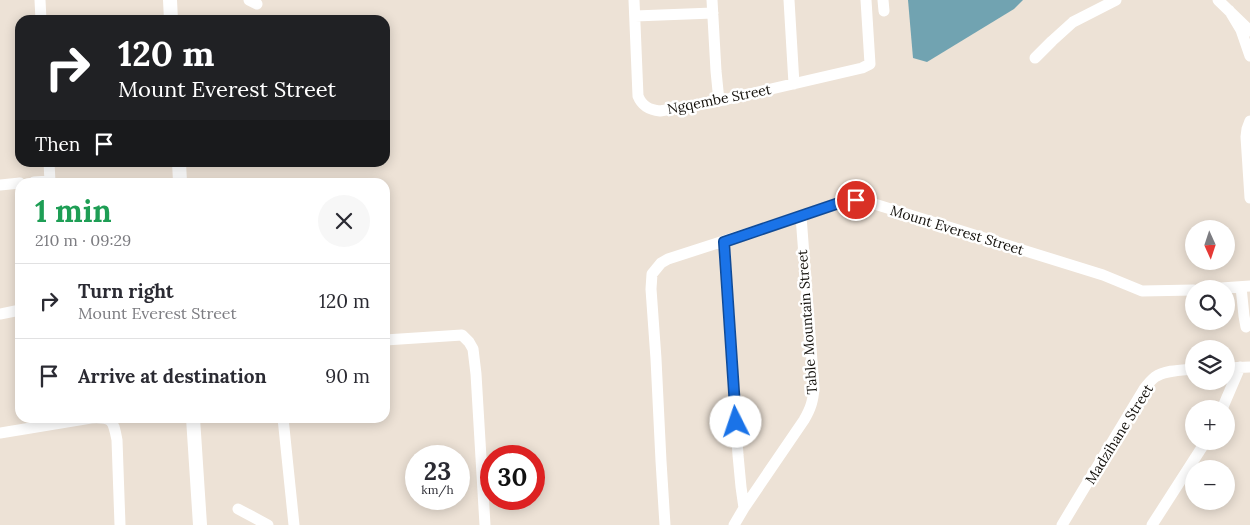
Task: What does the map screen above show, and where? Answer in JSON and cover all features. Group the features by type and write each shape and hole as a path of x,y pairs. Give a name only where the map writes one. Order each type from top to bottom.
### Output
{"street":[{"path":"40,0 42,15"},
{"path":"170,0 171,15"},
{"name":"Ngqembe Street","path":"634,0 638,96 640,102 652,110 660,111 719,101 862,68 870,64 866,0"},
{"path":"712,0 719,101"},
{"path":"789,0 794,84"},
{"path":"1035,58 1073,22 1116,0"},
{"path":"1218,0 1250,31"},
{"path":"1229,10 1241,30 1250,56"},
{"path":"635,16 712,13"},
{"path":"1250,121 1246,137 1250,198"},
{"path":"0,186 15,184"},
{"name":"Mount Everest Street","path":"665,525 651,289 652,274 661,263 668,259 847,201 856,200 868,202 1103,275 1142,291 1185,290"},
{"name":"Table Mountain Street","path":"734,525 804,420 813,399 814,388 801,216"},
{"path":"724,242 738,456 744,508"},
{"path":"1246,286 1244,316 1246,327"},
{"path":"0,314 15,311"},
{"path":"390,340 462,335 473,349 485,525"},
{"path":"1227,400 1245,367"},
{"name":"Madzihane Street","path":"1062,525 1144,389 1155,377 1163,373 1185,370"},
{"path":"0,433 61,423"},
{"path":"112,423 117,440 120,525"},
{"path":"193,423 200,525"},
{"path":"284,423 294,525"},
{"path":"1152,525 1200,450"},
{"path":"238,508 268,525"}],"water":[{"path":"908,0 1023,0 1014,9 927,62 913,58"}],"route":[{"path":"736,422 724,242 839,203 856,200"}]}
